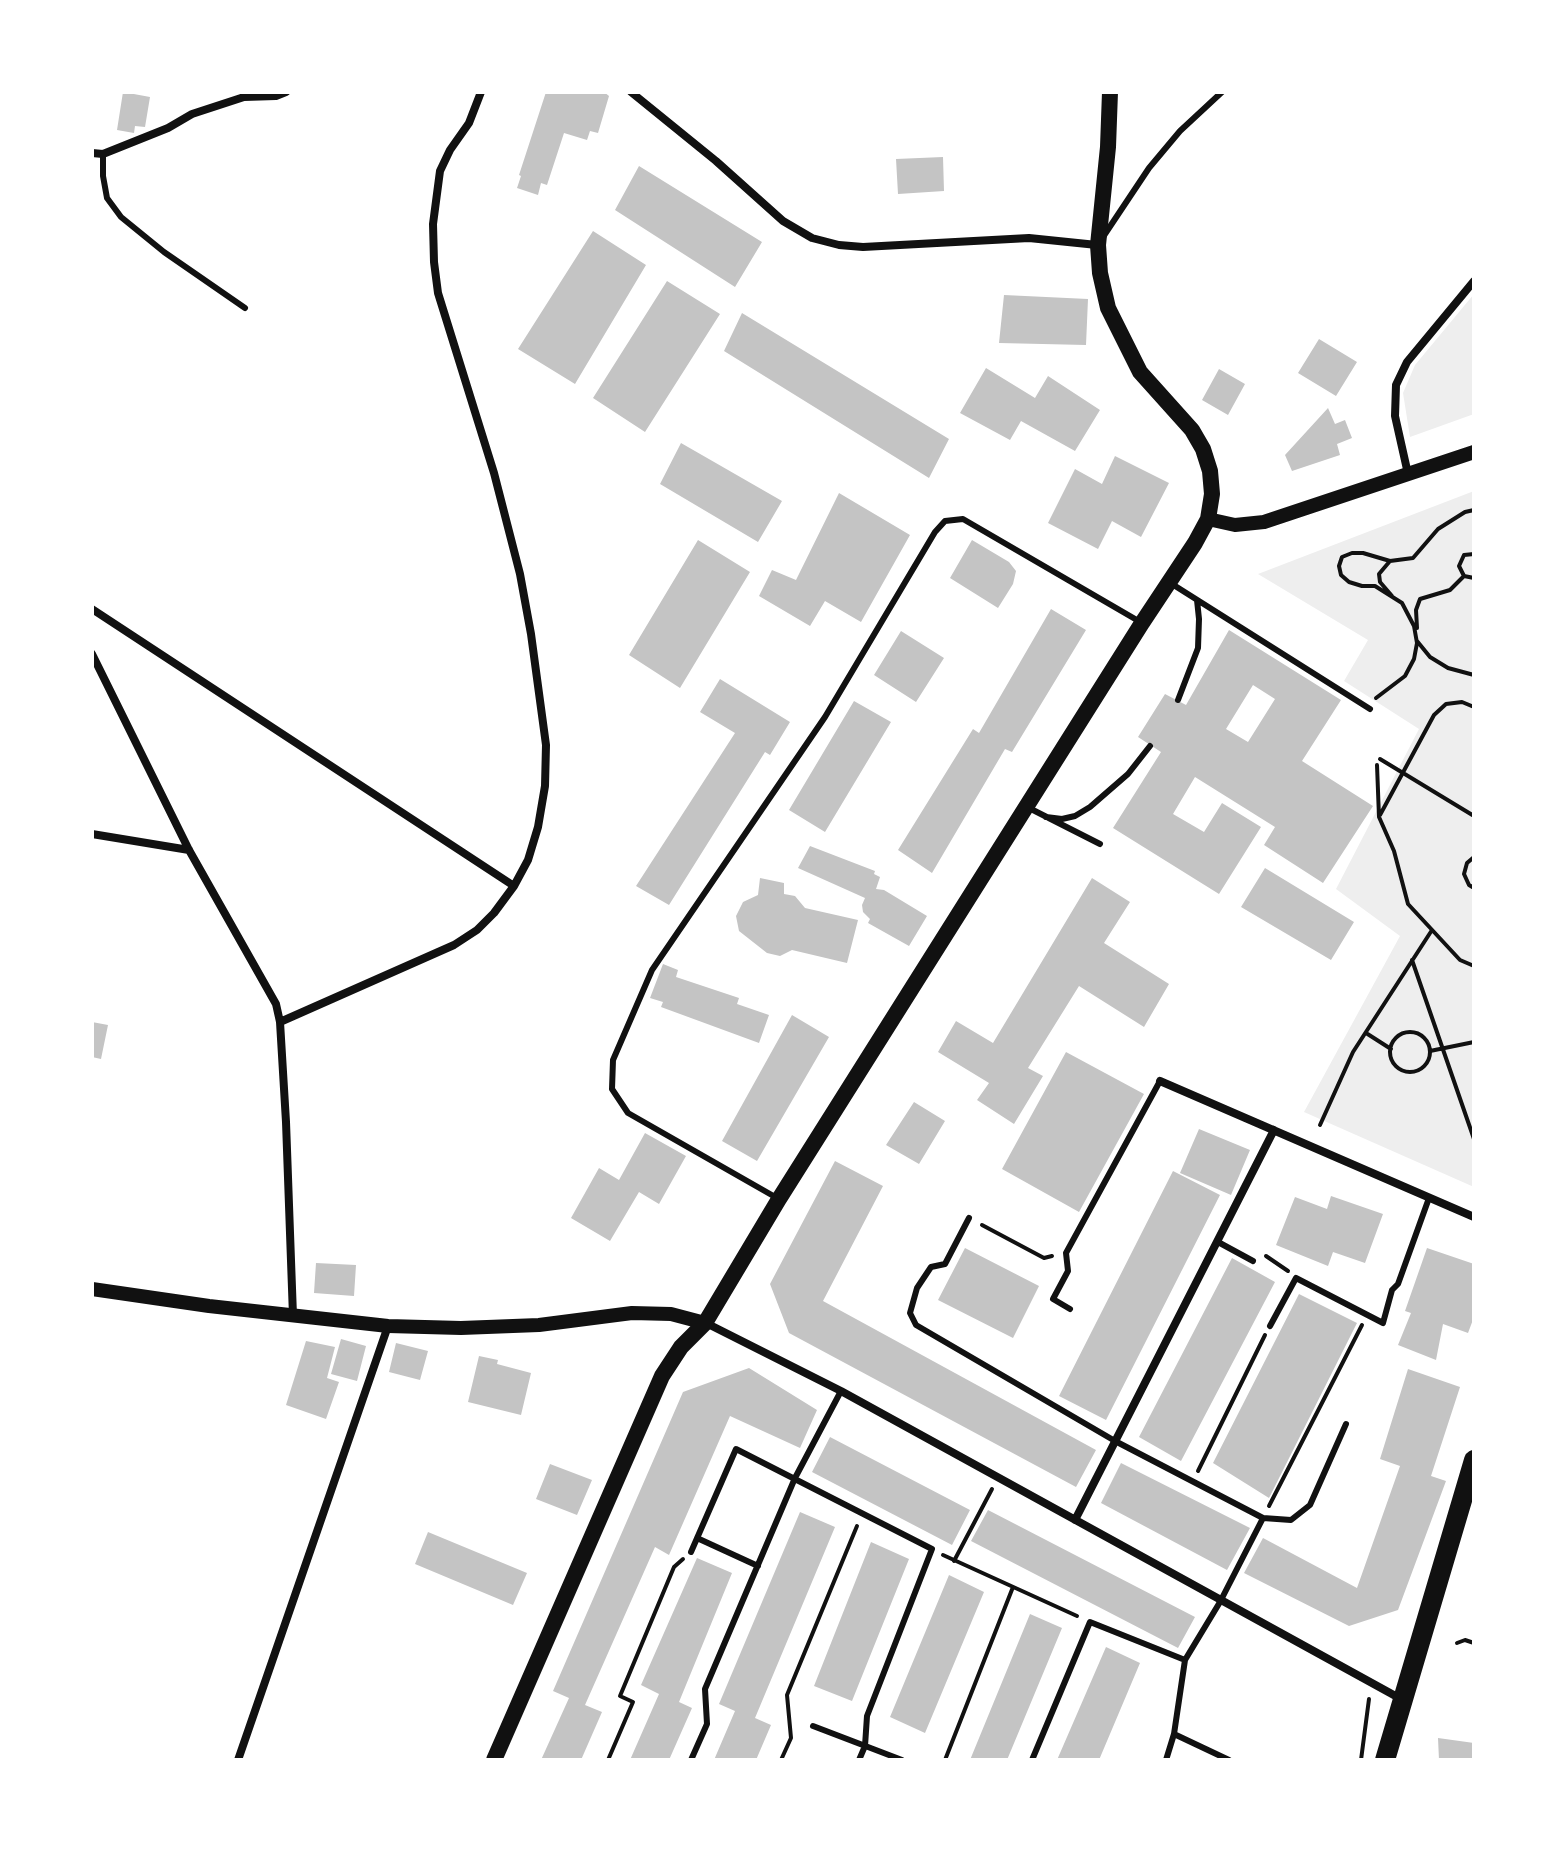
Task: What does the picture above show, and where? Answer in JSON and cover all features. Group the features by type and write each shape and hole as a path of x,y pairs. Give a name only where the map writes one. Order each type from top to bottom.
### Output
{"main road":[{"path":"494,1760 662,1376 681,1347 705,1323 779,1199 1208,519 1212,494 1210,471 1203,449 1192,430 1140,372 1108,308 1100,273 1098,245 1110,92"},
{"path":"1385,1760 1474,1460"}],"street":[{"path":"92,153 103,154 168,128 192,114 244,97 276,96 286,92"},
{"path":"280,1022 454,945 477,930 514,886 528,860 538,827 545,786 546,745 543,703 520,574 494,473 438,293 434,262 433,224 440,171 469,123 481,92"},
{"path":"631,92 783,221 812,238 863,247 1029,238 1098,245"},
{"path":"1408,474 1395,416 1396,385 1407,362 1474,281"},
{"path":"1208,519 1235,525 1264,522 1474,452"},
{"path":"92,609 514,886"},
{"path":"92,654 189,850 276,1004 280,1022 293,1316"},
{"path":"92,834 189,850"},
{"path":"1160,1081 1474,1217"},
{"path":"1075,1520 1274,1130"},
{"path":"92,1289 388,1326 461,1328 539,1325 632,1313 671,1314 705,1323 841,1391 1402,1700"},
{"path":"238,1760 388,1326"}],"lane":[{"path":"1098,245 1149,168 1180,131 1222,92"},
{"path":"103,154 107,198 121,217 164,252 245,308"},
{"path":"779,1199 628,1113 612,1089 613,1060 660,958 825,717 935,532 945,521 963,519 1142,623"},
{"path":"1169,582 1370,709"},
{"path":"1178,700 1198,648 1197,600"},
{"path":"1046,817 1062,819 1090,807 1128,774 1150,746"},
{"path":"1026,806 1100,844"},
{"path":"1070,1309 1053,1299 1068,1271 1066,1253 1160,1081"},
{"path":"1270,1326 1296,1278 1383,1323 1392,1290 1398,1284 1429,1198"},
{"path":"969,1218 945,1264 931,1267 917,1288 910,1313 916,1325 1115,1441 1263,1518 1291,1520 1310,1505 1346,1424"},
{"path":"1218,1242 1253,1261"},
{"path":"691,1760 707,1724 705,1689 795,1478 841,1391"},
{"path":"691,1552 736,1449 932,1549 867,1716 865,1746 859,1760"},
{"path":"1166,1760 1174,1734 1185,1660 1220,1602 1263,1518"},
{"path":"697,1538 758,1566"},
{"path":"1032,1760 1090,1622 1185,1660"},
{"path":"813,1726 902,1760"},
{"path":"1174,1734 1229,1760"}],"path":[{"path":"1474,510 1465,512 1438,529 1413,558 1390,561 1352,553 1342,557 1339,566 1341,575 1349,582 1375,586 1402,603 1414,626 1417,643 1430,657 1448,668 1474,675"},
{"path":"1474,554 1464,555 1459,562 1459,570 1464,576 1474,578"},
{"path":"1390,561 1379,574 1380,582 1392,596"},
{"path":"1370,709 1378,696 1405,676 1414,659 1416,610 1420,599 1450,590 1464,576"},
{"path":"1379,817 1434,715 1446,704 1462,702 1474,707"},
{"path":"1380,759 1474,816"},
{"path":"1377,765 1379,817 1394,851 1408,904 1460,960 1474,966"},
{"path":"1474,857 1467,863 1464,874 1474,888"},
{"path":"1320,1125 1353,1052 1432,930"},
{"path":"1412,960 1474,1139"},
{"path":"1365,1032 1391,1049"},
{"path":"1408,1033 1425,1039 1430,1051 1427,1064 1409,1072 1393,1062 1391,1049 1396,1038 1408,1033"},
{"path":"1430,1051 1474,1042"},
{"path":"969,1218 1044,1258 1066,1253"},
{"path":"1253,1261 1263,1255 1283,1265 1296,1278"},
{"path":"1263,1518 1367,1314"},
{"path":"1193,1482 1270,1326"},
{"path":"954,1561 998,1478"},
{"path":"781,1760 791,1738 787,1695 863,1512"},
{"path":"932,1549 1090,1622"},
{"path":"608,1760 633,1702 620,1696 674,1567 691,1552"},
{"path":"945,1760 1013,1587"},
{"path":"1457,1643 1465,1640 1474,1643"},
{"path":"1361,1760 1370,1694"}],"shaded area":[{"path":"1474,294 1474,414 1410,437 1403,393 1415,365"},
{"path":"1474,491 1474,1187 1304,1112 1400,936 1336,889 1419,729 1344,681 1368,640 1258,574"}],"building":[{"path":"123,92 150,97 145,127 135,126 134,133 117,130"},
{"path":"546,92 604,92 609,96 598,133 590,131 587,140 564,133 547,185 541,183 538,195 517,188"},
{"path":"943,157 944,191 898,194 896,159"},
{"path":"639,166 762,242 735,287 615,210"},
{"path":"593,231 646,265 575,384 518,349"},
{"path":"667,281 720,314 645,432 593,398"},
{"path":"1004,295 1088,299 1086,345 999,343"},
{"path":"742,313 949,439 929,478 724,351"},
{"path":"1319,339 1357,362 1336,396 1298,373"},
{"path":"986,368 1035,398 1048,376 1100,410 1075,451 1021,421 1010,440 960,413"},
{"path":"1219,369 1245,384 1228,415 1202,400"},
{"path":"1328,408 1335,424 1345,420 1352,438 1337,444 1340,455 1292,471 1285,455"},
{"path":"681,443 782,501 758,542 660,484"},
{"path":"1115,456 1169,483 1141,537 1112,521 1098,549 1048,523 1075,469 1102,484"},
{"path":"839,493 910,535 861,622 825,601 810,626 759,596 772,570 796,580"},
{"path":"698,540 750,572 680,688 629,655"},
{"path":"972,540 1009,562 1016,571 1013,584 998,608 950,578"},
{"path":"1051,609 1086,630 1012,752 1005,749 932,873 898,850 973,729 979,733"},
{"path":"1229,630 1341,700 1302,761 1373,806 1323,883 1264,845 1275,827 1195,777 1173,814 1204,832 1222,803 1261,827 1219,894 1113,828 1161,752 1138,737 1165,694 1186,705","holes":["1253,685 1275,699 1248,742 1226,729"]},
{"path":"901,631 944,658 916,702 874,675"},
{"path":"720,679 790,722 770,755 765,752 669,905 636,886 735,733 700,712"},
{"path":"854,701 891,722 825,832 789,810"},
{"path":"810,846 875,871 874,874 880,877 876,889 884,890 927,916 909,946 868,923 870,919 863,912 862,905 865,898 798,868"},
{"path":"1265,868 1354,922 1331,960 1241,907"},
{"path":"760,878 784,883 784,894 795,896 805,908 858,920 847,963 792,950 780,956 767,953 739,931 736,916 743,902 758,895"},
{"path":"1092,878 1130,902 1104,943 1169,984 1144,1027 1079,986 1028,1068 1043,1076 1014,1124 977,1100 989,1083 938,1052 956,1021 993,1043"},
{"path":"663,964 678,970 676,977 739,998 737,1004 769,1015 759,1043 661,1007 663,1002 650,998"},
{"path":"792,1015 829,1037 757,1161 722,1141"},
{"path":"92,1022 108,1025 101,1059 92,1057"},
{"path":"1066,1052 1144,1094 1079,1212 1002,1169"},
{"path":"914,1102 945,1121 919,1164 886,1145"},
{"path":"1199,1129 1250,1150 1231,1195 1180,1173"},
{"path":"645,1133 686,1156 659,1204 639,1192 610,1241 571,1218 599,1168 619,1180"},
{"path":"835,1161 883,1186 823,1301 1096,1450 1076,1487 789,1333 770,1284"},
{"path":"1173,1171 1220,1195 1106,1420 1059,1396"},
{"path":"1331,1196 1383,1214 1365,1263 1333,1252 1328,1266 1276,1245 1295,1197 1327,1209"},
{"path":"965,1248 1039,1286 1013,1338 938,1300"},
{"path":"1427,1248 1474,1264 1474,1317 1468,1333 1443,1324 1436,1360 1398,1345 1411,1313 1405,1311"},
{"path":"1232,1258 1275,1282 1181,1461 1139,1437"},
{"path":"316,1263 356,1265 354,1296 314,1293"},
{"path":"1299,1294 1357,1323 1269,1498 1213,1463"},
{"path":"341,1339 366,1346 357,1381 331,1374"},
{"path":"306,1341 335,1347 327,1378 339,1382 326,1419 286,1405"},
{"path":"396,1343 428,1351 420,1380 389,1372"},
{"path":"479,1356 531,1373 521,1415 468,1402"},
{"path":"749,1368 817,1410 800,1448 730,1416 669,1555 655,1547 585,1705 602,1712 581,1760 541,1760 569,1698 553,1691 683,1392"},
{"path":"1408,1369 1460,1387 1431,1476 1446,1481 1398,1610 1349,1626 1244,1573 1263,1538 1357,1588 1400,1466 1380,1459"},
{"path":"830,1437 970,1510 952,1545 812,1472"},
{"path":"1121,1463 1250,1528 1227,1570 1101,1503"},
{"path":"550,1464 592,1480 577,1515 536,1499"},
{"path":"988,1510 1195,1617 1178,1648 971,1541"},
{"path":"800,1512 835,1527 755,1718 771,1725 756,1760 714,1760 735,1711 719,1704"},
{"path":"428,1532 527,1573 513,1605 415,1564"},
{"path":"871,1542 909,1559 852,1701 814,1686"},
{"path":"697,1558 732,1573 679,1702 692,1708 669,1760 630,1760 659,1694 641,1685"},
{"path":"949,1575 984,1592 925,1733 890,1717"},
{"path":"1030,1614 1062,1628 1007,1760 970,1760"},
{"path":"1106,1647 1140,1663 1099,1760 1057,1760"},
{"path":"1438,1738 1474,1743 1474,1760 1439,1760"}]}
